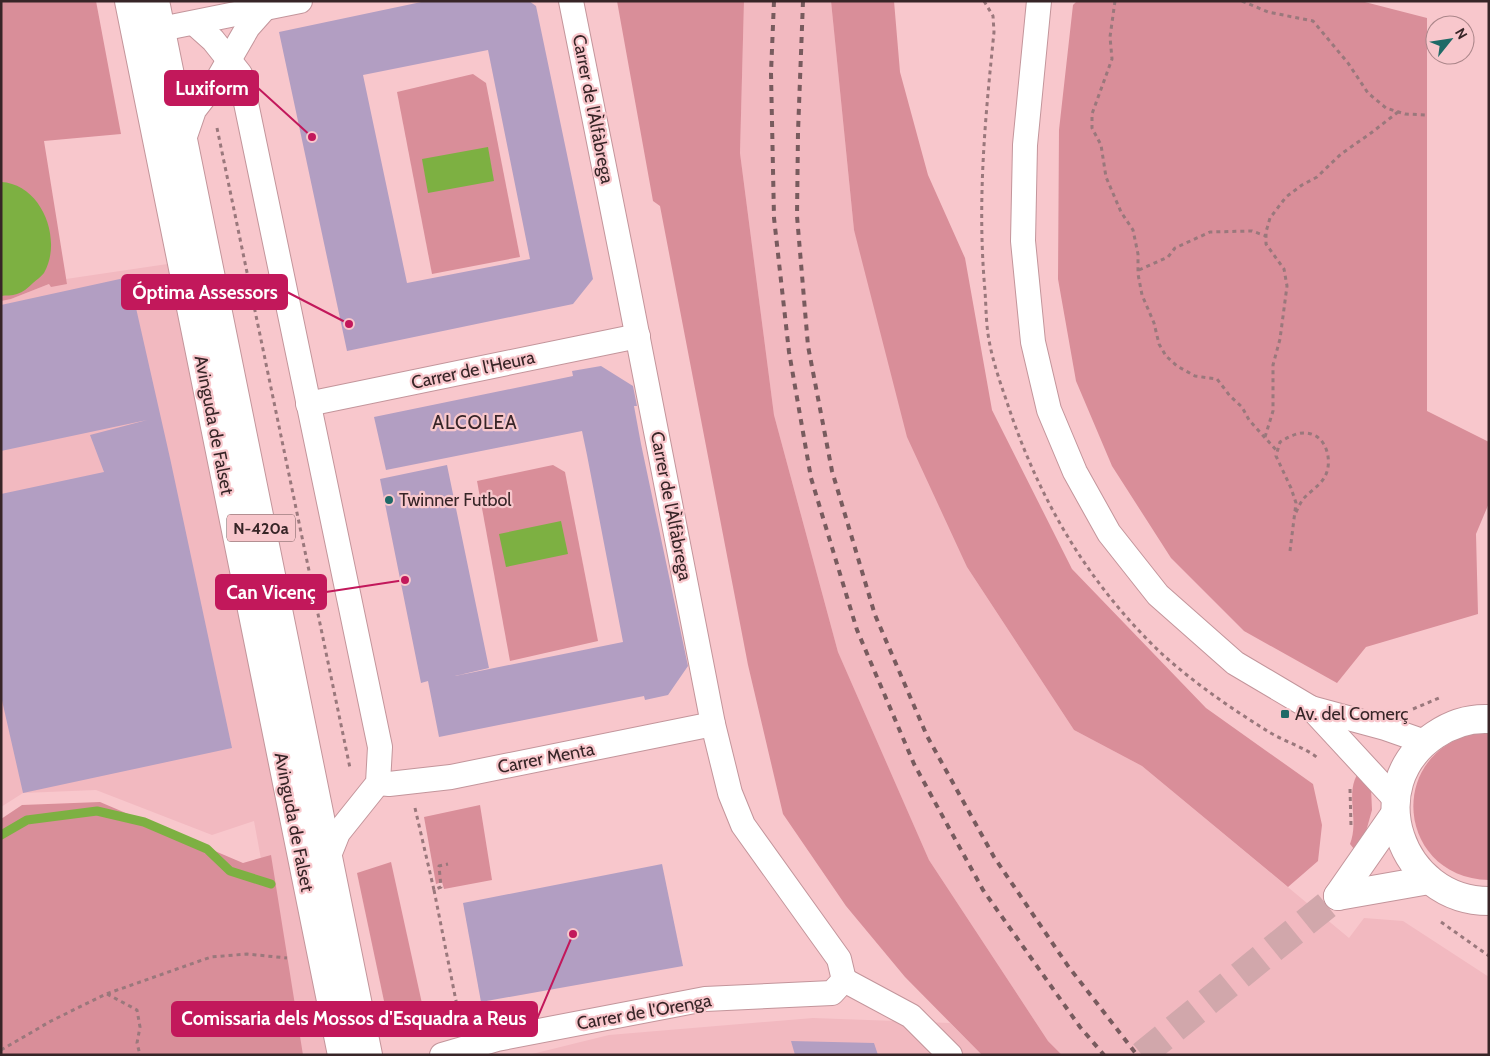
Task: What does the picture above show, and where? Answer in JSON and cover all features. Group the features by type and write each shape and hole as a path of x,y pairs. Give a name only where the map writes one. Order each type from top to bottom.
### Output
{"main road":[{"name":"Avinguda de Falset","path":"128,1 342,1055"},
{"name":"Avinguda de Falset","path":"155,1 368,1055"},
{"path":"1489,719 1476,718 1448,726 1425,742 1411,758 1400,778 1395,807 1400,839 1411,862 1429,880 1444,890 1460,897 1478,901 1489,901"},
{"path":"1395,807 1338,896 1429,880"}],"street":[{"path":"161,29 300,1"},
{"name":"Carrer de l'Àlfàbrega","path":"571,1 713,724 730,793 743,825 839,959 844,980"},
{"path":"1039,1 1025,145 1023,241 1033,342 1049,410 1075,472 1109,533 1158,594 1235,663 1311,708 1385,728 1425,742"},
{"path":"183,142 194,110 218,80 248,27 264,9"},
{"path":"194,23 213,40 240,74 380,747 378,783"},
{"name":"Carrer de l'Heura","path":"308,404 638,336"},
{"path":"1311,708 1395,807"},
{"name":"Carrer Menta","path":"378,783 389,784 451,777 713,724"},
{"name":"Avinguda de Falset","path":"328,858 338,834 378,783"},
{"path":"844,980 911,1016 950,1055"},
{"name":"Carrer de l'Orenga","path":"442,1055 497,1038 705,1000 832,993 844,980"}],"path":[{"path":"1115,1 1110,37 1112,59 1094,106 1092,128 1101,145 1106,177 1121,212 1133,230 1138,254 1138,270 1142,295 1154,323 1159,344 1166,356 1177,366 1195,376 1217,379 1277,451"},
{"path":"1242,1 1268,12 1313,21 1348,63 1368,93 1386,108 1405,114 1427,115"},
{"path":"1265,437 1273,411 1273,365 1280,339 1287,286 1284,268 1266,244 1270,218 1286,196 1317,177 1341,154 1398,112"},
{"path":"217,126 350,771"},
{"path":"1138,270 1168,256 1175,248 1210,232 1252,230 1266,236"},
{"path":"1290,551 1296,503 1276,456 1280,442 1294,434 1309,432 1320,439 1327,451 1328,462 1325,478 1303,500 1295,514"},
{"path":"1350,786 1350,831"},
{"path":"415,808 434,890 461,1028"},
{"path":"434,890 442,887 439,866 448,864"},
{"path":"1439,920 1489,956"},
{"path":"1,1050 51,1021 106,994 211,957 248,954 287,958"},
{"path":"106,994 136,1010 140,1027 137,1043 140,1055"}],"shaded area":[{"path":"1,1 96,1 121,134 44,141 67,284 51,287 49,284 1,301"},
{"path":"617,1 744,1 740,153 774,415 838,652 929,860 1048,1041 1062,1055 982,1055 905,977 846,906 783,814 748,665 660,206 653,201"},
{"path":"744,1 831,1 854,230 967,567 1074,730 1142,766 1349,938 1364,918 1403,921 1489,977 1489,1055 1062,1055 1048,1041 929,860 838,652 774,415 740,153"},
{"path":"831,1 894,1 900,72 928,175 965,258 992,410 1072,569 1206,708 1313,784 1322,825 1318,861 1288,887 1142,766 1074,730 967,567 907,437 854,230"},
{"path":"1077,1 1361,1 1425,17 1425,65 1427,65 1427,411 1489,442 1489,503 1476,534 1478,614 1366,647 1337,683 1244,631 1171,558 1112,466 1076,381 1058,279 1059,130 1073,5"},
{"path":"473,74 486,83 520,257 432,274 397,92"},
{"path":"488,147 494,181 428,193 422,159"},
{"path":"1,182 15,185 28,192 38,203 50,230 51,245 49,260 44,273 21,292 1,296"},
{"path":"181,262 356,1055 297,1055 254,821 212,835 96,790 23,793 1,807 1,300 11,299 49,284 67,284 66,279"},
{"path":"553,465 565,472 598,641 510,661 477,481"},
{"path":"561,521 568,554 506,567 499,534"},
{"path":"1475,733 1489,733 1489,880 1459,874 1436,859 1421,838 1414,814 1415,789 1426,765 1446,746"},
{"path":"1359,772 1371,788 1372,810 1365,835 1354,849 1350,844 1354,825 1352,797 1355,780"},
{"path":"100,802 243,863 271,855 303,1055 1,1055 1,819 22,805"},
{"path":"480,805 492,880 444,889 442,882 436,884 424,817"},
{"path":"391,862 423,1008 388,1020 357,873"},
{"path":"813,1018 950,1023 982,1055 528,1055 609,1035"}],"building":[{"path":"426,1 529,1 536,6 593,279 573,304 347,351 279,32","holes":["488,50 530,259 407,283 363,75"]},
{"path":"129,277 232,748 23,793 1,696 1,494 104,472 90,435 147,420 1,451 1,305"},
{"path":"601,366 633,386 637,406 634,406 641,444 688,666 668,695 645,700 644,696 439,737 428,681 421,683 380,479 447,465 489,668 455,676 623,642 587,455 582,431 386,470 374,417 573,376 572,371"},
{"path":"662,864 683,966 481,1002 463,903"},
{"path":"791,1041 874,1043 878,1055 795,1055"}],"waterway":[{"path":"1,835 27,820 97,811 144,822 207,849 230,871 271,884"}],"tunnel":[{"path":"1142,1055 1338,896"}],"railway":[{"path":"774,1 771,73 774,218 789,352 811,478 857,630 914,764 983,890 1080,1027 1104,1055"},
{"path":"803,1 797,216 808,346 832,471 875,615 927,736 994,857 1068,966 1137,1055"}],"place":[{"name":"Luxiform","path":"312,137"},
{"name":"Óptima Assessors","path":"349,324"},
{"name":"Twinner Futbol","path":"389,500"},
{"name":"Can Vicenç","path":"405,580"},
{"name":"Av. del Comerç","path":"1285,714"},
{"name":"Comissaria dels Mossos d'Esquadra a Reus","path":"573,934"}],"district":[{"name":"ALCOLEA","path":"475,422"}]}
